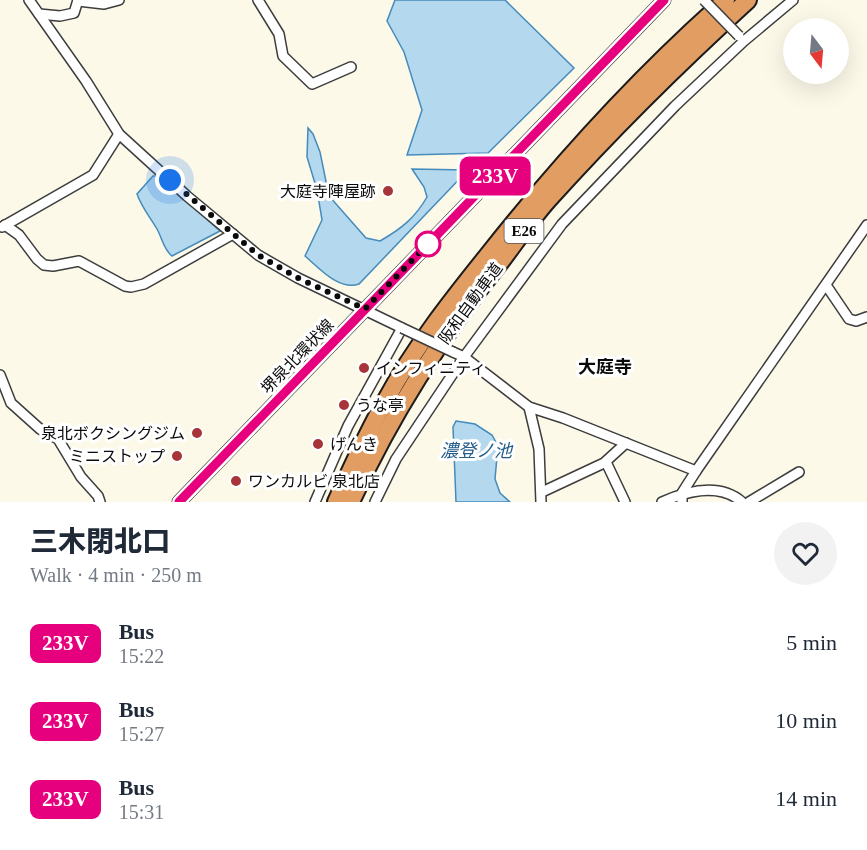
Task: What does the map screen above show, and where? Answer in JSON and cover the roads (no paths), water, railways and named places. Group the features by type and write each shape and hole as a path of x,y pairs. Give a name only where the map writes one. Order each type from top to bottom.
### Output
{"highway":[{"name":"阪和自動車道","path":"336,502 387,398 433,326 470,278 547,182 634,88 726,0"},
{"name":"阪和自動車道","path":"351,502 369,462 400,405 443,338 548,200 646,99 748,0"}],"main road":[{"name":"堺泉北環状線","path":"179,502 664,0"}],"street":[{"path":"29,0 86,81 119,134 187,196 258,255 298,278 464,357 528,407 696,471"},
{"path":"39,14 69,15 74,13 78,1 104,4 119,0"},
{"path":"258,0 279,34 283,56 312,84 341,74 351,67"},
{"path":"704,0 742,38"},
{"path":"375,502 396,459 464,357 562,224 742,38 793,0"},
{"path":"3,227 93,175 119,134"},
{"path":"682,498 696,471 867,225"},
{"path":"3,227 19,235 44,265 53,266 79,261 131,287 144,284 232,234"},
{"path":"826,285 849,320 856,321 867,317"},
{"path":"315,502 348,426 402,328"},
{"path":"0,375 11,403 40,429 58,439 81,477 98,496 100,502"},
{"path":"528,407 538,440 542,497 606,462 626,443"},
{"path":"606,462 625,502"},
{"path":"749,502 799,472"},
{"path":"662,502 715,490 733,494 742,502"}],"water":[{"path":"395,0 505,0 574,68 488,153 407,155 422,110 404,52 387,21"},
{"path":"308,128 320,152 329,196 366,238 380,241 388,237 418,211 427,197 424,187 412,169 468,170 359,284 344,284 323,272 305,256 322,220 317,190 307,157"},
{"path":"153,176 159,176 220,231 172,256 137,194"},
{"name":"濃登ノ池","path":"456,421 475,424 492,435 498,446 495,479 500,493 510,502 456,502 453,427"}],"place":[{"name":"大庭寺陣屋跡","path":"388,191"},
{"name":"インフィニティ","path":"364,368"},
{"name":"うな亭","path":"344,405"},
{"name":"泉北ボクシングジム","path":"197,433"},
{"name":"げんき","path":"318,444"},
{"name":"ミニストップ","path":"177,456"},
{"name":"ワンカルビ 泉北店","path":"236,481"}],"district":[{"name":"大庭寺","path":"605,367"}]}
